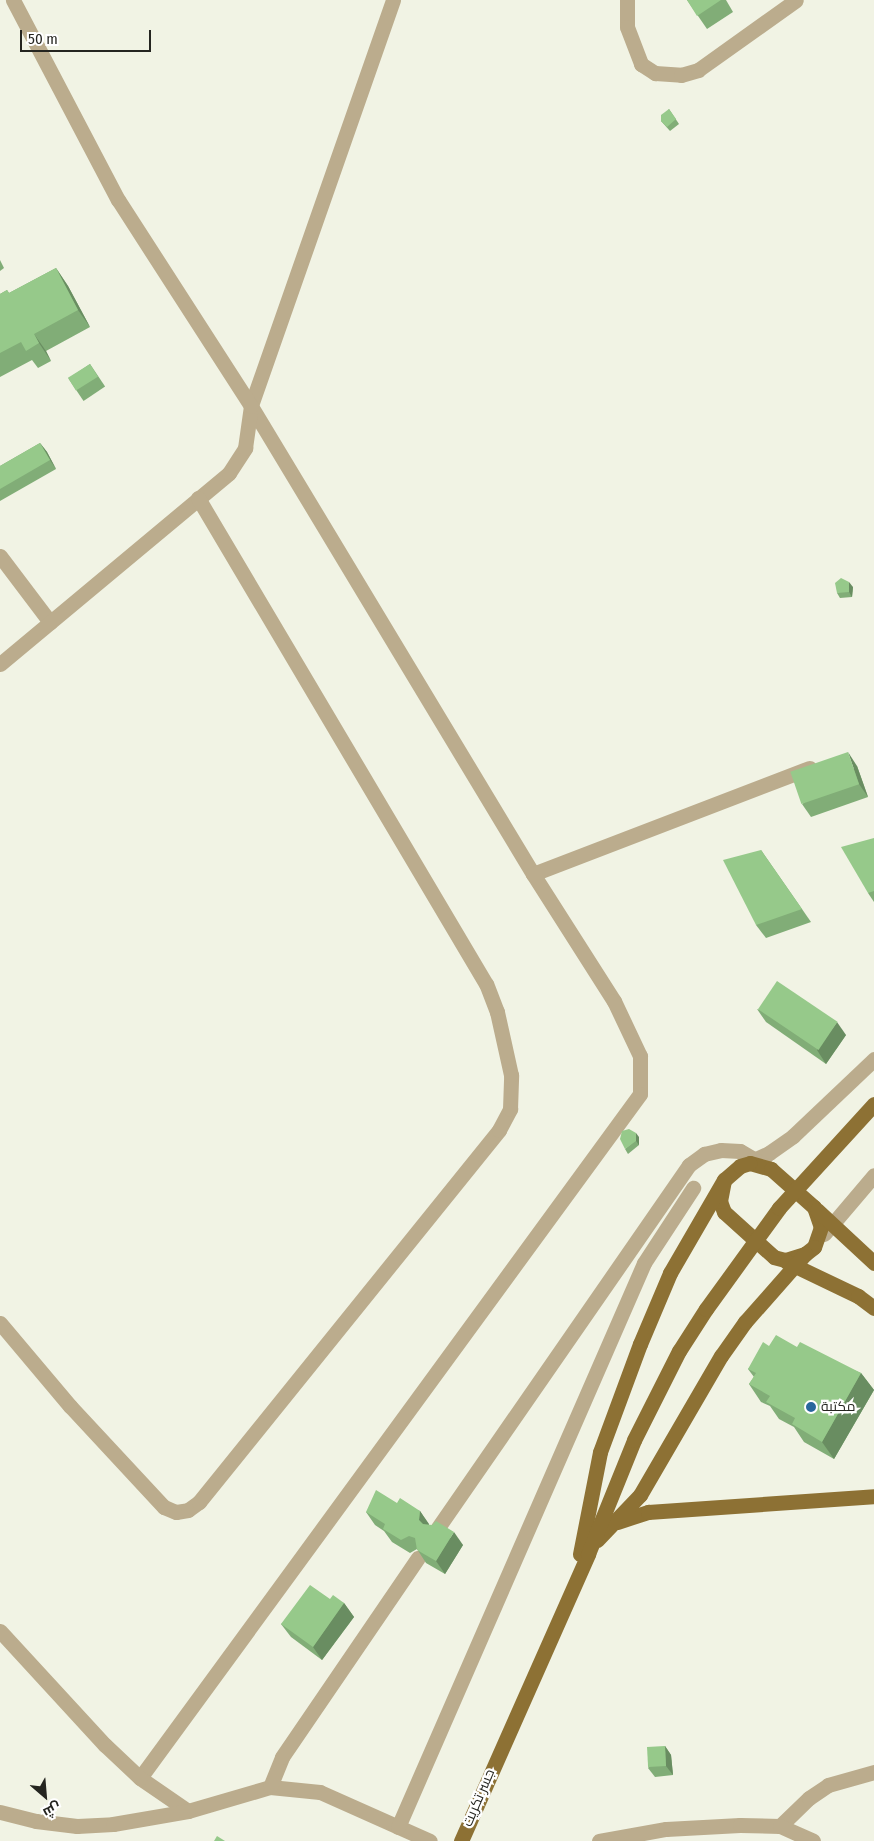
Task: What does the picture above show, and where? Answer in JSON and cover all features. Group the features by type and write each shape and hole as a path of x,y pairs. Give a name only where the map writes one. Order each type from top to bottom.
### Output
{"main road":[{"path":"569,1595 656,1395 679,1351 734,1268 779,1208 828,1151 874,1104"},
{"path":"569,1595 600,1452 613,1416 670,1273 724,1180 740,1166 761,1164 771,1169 814,1206 874,1264"},
{"path":"724,1180 720,1196 724,1212 765,1251 858,1296 874,1308"},
{"path":"588,1554 640,1495 721,1356 745,1322 810,1251 821,1227 814,1206"},
{"path":"779,1258 795,1259 810,1251"},
{"path":"614,1523 648,1512 874,1496"},
{"name":"جسر تكريت","path":"461,1841 497,1755 569,1595"}],"street":[{"path":"12,0 118,200 251,406 533,874 614,1001 634,1039 641,1063 640,1094 140,1778"},
{"path":"0,664 198,498 238,462 245,448 251,406 393,0"},
{"path":"627,0 627,27 641,64 655,73 681,76 698,70 796,0"},
{"path":"0,1323 70,1406 164,1507 176,1512 188,1510 199,1502 499,1130 510,1109 511,1075 497,1012 486,984 198,498"},
{"path":"0,556 50,622"},
{"path":"533,874 819,764"},
{"path":"740,1166 792,1136 874,1059"},
{"path":"437,1529 690,1165 704,1154 722,1150 740,1151 771,1169"},
{"path":"810,1251 874,1175"},
{"path":"679,1180 693,1188 724,1212"},
{"path":"398,1827 644,1263 693,1188"},
{"path":"270,1787 282,1757 418,1558"},
{"path":"0,1631 105,1745 140,1778 188,1811"},
{"path":"780,1826 809,1798 828,1785 874,1772"},
{"path":"0,1812 36,1821 77,1826 113,1824 188,1811 270,1787 320,1792 430,1841"},
{"path":"599,1841 705,1826 780,1826 813,1841"}],"building":[{"path":"687,0 721,0 697,16"},
{"path":"669,109 676,119 667,127 661,121 661,115"},
{"path":"56,268 78,310 34,334 39,343 26,351 21,342 0,353 0,294 7,290 9,293"},
{"path":"90,364 98,377 76,390 68,378"},
{"path":"40,443 50,460 0,489 0,466"},
{"path":"841,578 849,582 849,592 837,593 835,583"},
{"path":"848,752 859,784 801,804 790,772"},
{"path":"874,838 874,891 868,893 841,847"},
{"path":"761,850 802,909 756,925 723,860"},
{"path":"777,981 838,1022 819,1050 758,1009"},
{"path":"629,1129 636,1133 636,1141 625,1149 620,1139 622,1131"},
{"name":"مكتبة","path":"776,1335 797,1347 800,1342 861,1373 822,1442 792,1424 795,1418 766,1402 770,1396 749,1384 756,1373 748,1369 763,1342 769,1346"},
{"path":"376,1490 397,1503 400,1498 420,1511 419,1520 423,1524 432,1525 436,1521 454,1532 436,1561 417,1550 415,1538 409,1536 401,1540 383,1529 385,1524 366,1512"},
{"path":"310,1585 330,1599 333,1595 344,1603 313,1647 281,1624"},
{"path":"665,1746 666,1766 648,1767 647,1747"},
{"path":"217,1836 225,1841 214,1841"}],"place":[{"name":"مكتبة","path":"811,1407"}]}
